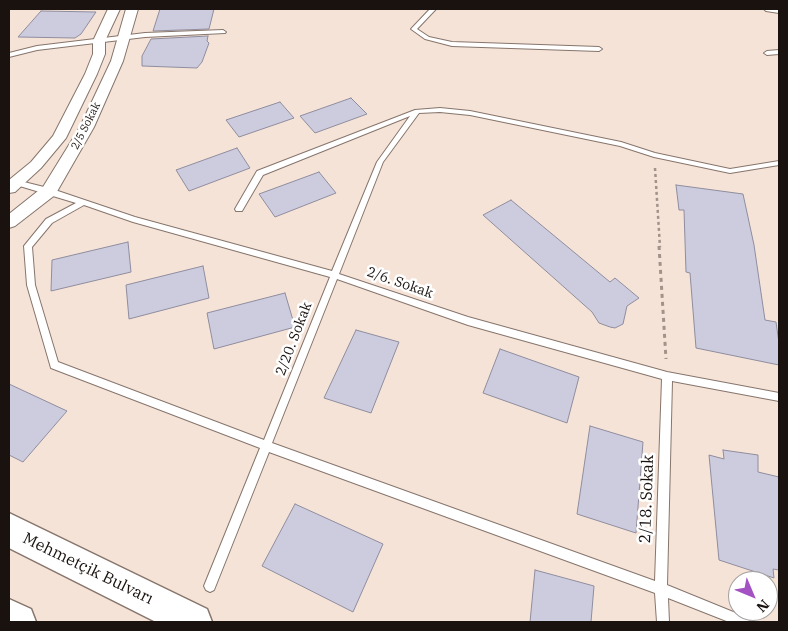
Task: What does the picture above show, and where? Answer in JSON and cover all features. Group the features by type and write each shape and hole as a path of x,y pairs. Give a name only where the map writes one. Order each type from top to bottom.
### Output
{"main road":[{"name":"Mehmetçik Bulvarı","path":"9,530 194,622"},
{"path":"9,617 18,622"}],"street":[{"name":"2/5 Sokak","path":"12,185 36,165 59,138 91,74 99,54 99,41 114,9"},
{"name":"2/5 Sokak","path":"9,222 49,191 87,127 117,61 132,9"},
{"path":"770,9 779,10"}],"lane":[{"path":"433,9 414,29 428,38 452,44 600,49"},
{"path":"9,55 38,48 125,37 223,32"},
{"path":"767,53 779,52"},
{"path":"239,209 260,173 417,111 440,110 470,113 620,144 654,155 730,170 779,163"},
{"name":"2/20. Sokak","path":"210,586 380,162 417,111"},
{"name":"2/6. Sokak","path":"12,185 49,191 82,203 334,275 468,321 667,376 779,398"},
{"path":"82,203 49,221 28,246 31,285 54,365 267,446 661,589 744,622"},
{"name":"2/18. Sokak","path":"664,622 661,589 667,376"}],"path":[{"path":"654,155 667,376"}],"building":[{"path":"160,9 214,9 209,29 153,31"},
{"path":"41,11 96,12 81,34 75,38 18,37"},
{"path":"208,36 207,41 209,43 202,62 197,68 142,66 142,56 151,39"},
{"path":"351,98 367,114 315,133 300,116"},
{"path":"280,102 294,118 239,137 226,120"},
{"path":"237,148 250,168 189,191 176,170"},
{"path":"319,172 336,193 275,217 259,194"},
{"path":"676,185 743,194 754,245 765,320 776,322 779,343 779,365 696,348 690,273 686,272 684,210 679,210"},
{"path":"511,200 610,282 615,278 639,298 627,306 623,324 615,328 599,323 592,312 483,215"},
{"path":"128,242 131,272 51,291 52,260"},
{"path":"203,266 209,298 129,319 126,285"},
{"path":"285,293 295,327 214,349 207,313"},
{"path":"356,330 399,342 371,413 324,398"},
{"path":"500,349 579,377 567,423 483,393"},
{"path":"9,384 67,411 23,462 9,455"},
{"path":"590,426 643,442 636,533 577,514"},
{"path":"723,450 758,455 758,472 779,477 779,570 753,571 719,560 709,455 724,459"},
{"path":"295,504 383,544 353,612 262,566"},
{"path":"535,570 594,586 591,622 530,622"}]}
